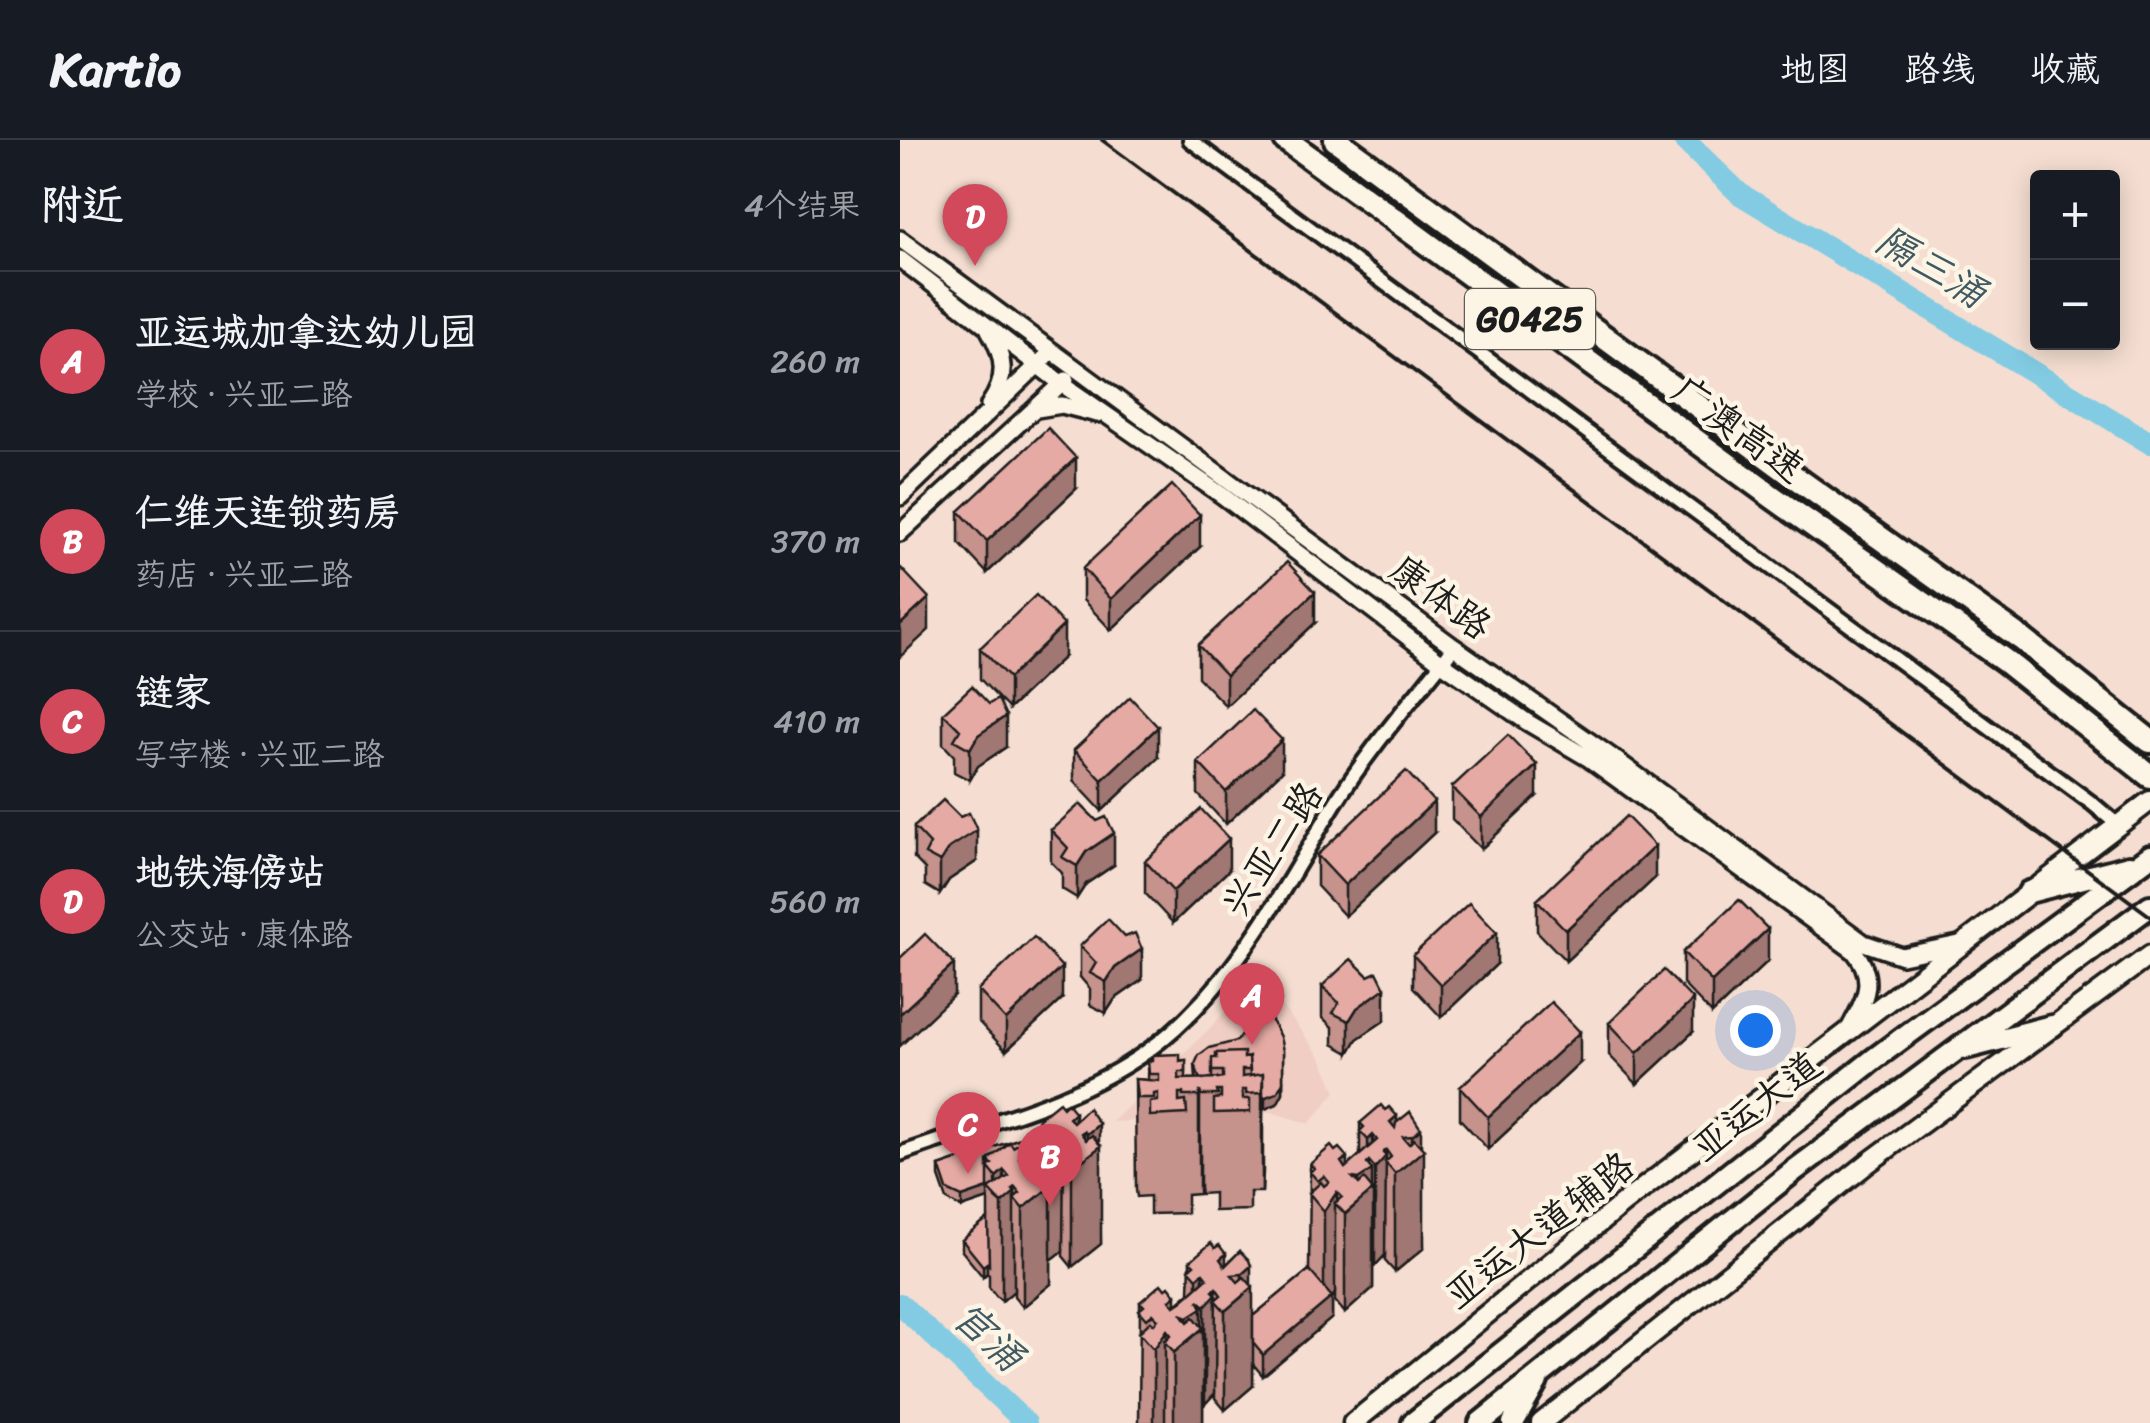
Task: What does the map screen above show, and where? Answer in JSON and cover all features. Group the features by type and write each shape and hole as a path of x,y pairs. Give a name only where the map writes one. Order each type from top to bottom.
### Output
{"highway":[{"name":"广澳高速","path":"1286,140 1774,498 2005,661 2150,776"},
{"name":"广澳高速","path":"1336,140 2022,639 2150,740"}],"main road":[{"name":"亚运大道辅路","path":"1352,1423 1610,1214 2150,802"},
{"path":"2029,892 2145,859"},
{"name":"亚运大道","path":"1413,1423 1594,1276 1874,1059 2145,859"},
{"name":"亚运大道","path":"1480,1423 1796,1170 2150,906"},
{"path":"1541,1423 1868,1163 2150,955"},
{"path":"1954,1051 2052,1026"},
{"path":"1512,1423 1543,1370"}],"street":[{"path":"1190,140 2118,825"},
{"name":"康体路","path":"900,239 1454,648 1619,762 1864,943 1902,956 1962,943"},
{"name":"康体路","path":"900,259 1062,384 1223,496 1442,663 1526,722 1588,758 1854,952 1866,964 1867,989 1848,1033"},
{"path":"976,425 997,392 1004,371 1001,352 985,324"},
{"path":"900,497 1052,351"},
{"path":"900,533 1079,371"},
{"path":"1038,410 1062,405 1113,420"},
{"path":"955,445 977,464"},
{"name":"兴亚二路","path":"900,1154 1080,1090 1144,1052 1184,1021 1281,898 1336,803 1388,729 1454,648"}],"shaded area":[{"path":"1259,975 1322,1059 1336,1092 1309,1124 1271,1112 1112,1122 1207,1031"}],"building":[{"path":"1048,428 1076,458 987,541 959,511"},
{"path":"1172,485 1200,515 1111,599 1083,568"},
{"path":"1287,562 1315,592 1226,675 1198,645"},
{"path":"900,569 929,598 900,625"},
{"path":"1036,595 1064,625 1009,678 980,648"},
{"path":"972,686 989,704 998,699 1006,716 978,735 970,749 954,740 960,730 943,713"},
{"path":"1130,697 1158,727 1102,780 1074,750"},
{"path":"1253,710 1282,740 1226,792 1198,762"},
{"path":"1508,735 1537,765 1481,817 1452,787"},
{"path":"1406,771 1434,802 1345,885 1317,855"},
{"path":"943,800 960,817 969,813 977,830 949,848 940,862 925,854 930,844 914,827"},
{"path":"1080,804 1097,821 1106,817 1114,833 1086,852 1077,866 1062,857 1068,848 1051,830"},
{"path":"1201,809 1229,839 1173,891 1145,861"},
{"path":"1626,816 1655,846 1566,930 1537,900"},
{"path":"1739,900 1768,929 1712,982 1683,952"},
{"path":"1469,903 1497,933 1441,985 1413,955"},
{"path":"1108,919 1125,937 1135,933 1142,949 1115,968 1106,982 1090,973 1096,963 1080,946"},
{"path":"925,934 954,964 900,1014 900,958"},
{"path":"1034,937 1062,967 1006,1020 978,990"},
{"path":"1351,959 1368,976 1377,972 1385,988 1357,1008 1349,1021 1333,1013 1339,1003 1322,986"},
{"path":"1664,970 1693,1000 1637,1053 1609,1023"},
{"path":"1551,1002 1580,1032 1488,1117 1460,1087"},
{"path":"1263,1012 1269,1015 1283,1051 1283,1082 1277,1093 1263,1098 1263,1074 1250,1076 1249,1057 1244,1058 1244,1052 1216,1053 1216,1058 1212,1058 1212,1078 1199,1077 1195,1064 1199,1055 1209,1048 1237,1041"},
{"path":"1244,1052 1244,1058 1249,1057 1250,1070 1242,1070 1242,1077 1263,1074 1262,1093 1246,1094 1242,1090 1243,1099 1250,1099 1250,1112 1214,1113 1214,1099 1221,1098 1221,1091 1217,1091 1218,1095 1201,1095 1200,1091 1199,1096 1179,1093 1179,1102 1186,1101 1187,1114 1150,1116 1150,1102 1158,1101 1158,1093 1154,1098 1137,1098 1135,1079 1159,1081 1159,1074 1149,1074 1148,1061 1153,1061 1153,1055 1180,1054 1180,1061 1186,1060 1186,1072 1179,1072 1179,1079 1223,1078 1223,1071 1212,1071 1216,1053"},
{"path":"1059,1102 1063,1107 1067,1103 1075,1113 1069,1118 1073,1122 1088,1108 1099,1124 1087,1134 1081,1133 1086,1140 1092,1135 1101,1146 1072,1169 1063,1157 1069,1153 1064,1146 1064,1152 1051,1162 1048,1158 1050,1164 1032,1174 1037,1180 1043,1176 1051,1186 1023,1209 1014,1198 1020,1193 1015,1187 1015,1192 1002,1203 989,1189 1009,1176 1004,1170 996,1177 988,1160 1010,1142 1013,1147 1018,1144 1025,1153 1019,1158 1024,1163 1058,1135 1054,1130 1046,1136 1038,1119"},
{"path":"1381,1105 1397,1116 1390,1122 1395,1128 1410,1112 1421,1129 1403,1137 1409,1144 1414,1139 1424,1150 1395,1174 1385,1162 1391,1157 1386,1150 1386,1156 1375,1168 1369,1161 1372,1170 1353,1178 1359,1184 1364,1179 1373,1190 1345,1214 1335,1203 1342,1197 1337,1192 1324,1211 1309,1193 1321,1182 1324,1186 1329,1182 1324,1176 1318,1181 1310,1172 1314,1168 1310,1164 1331,1146 1347,1157 1341,1162 1345,1168 1377,1140 1373,1135 1368,1140 1360,1131 1364,1127 1360,1123"},
{"path":"1038,1132 1038,1152 1025,1162 1025,1153 1018,1144 1013,1147 1010,1142 988,1160 988,1188 962,1197 947,1190 939,1166"},
{"path":"988,1219 989,1265 983,1266 962,1240"},
{"path":"1211,1243 1215,1248 1219,1245 1226,1254 1220,1259 1225,1266 1240,1251 1249,1260 1251,1266 1242,1274 1232,1275 1238,1282 1244,1277 1253,1287 1225,1311 1215,1300 1221,1295 1216,1288 1216,1294 1205,1306 1198,1300 1202,1308 1188,1317 1183,1315 1188,1322 1194,1317 1203,1328 1174,1352 1165,1341 1171,1335 1167,1330 1154,1349 1139,1332 1158,1319 1153,1314 1147,1319 1139,1310 1144,1306 1140,1302 1161,1284 1165,1289 1169,1286 1176,1295 1170,1300 1175,1306 1178,1304 1207,1278 1203,1273 1197,1278 1189,1269 1194,1265 1190,1261"},
{"path":"1309,1270 1332,1297 1263,1355 1253,1343 1253,1316"}],"waterway":[{"name":"隔三涌","path":"1684,140 1740,194 2150,443"},
{"name":"官涌","path":"900,1304 1026,1423"}],"railway":[{"path":"1102,140 2150,916"}],"place":[{"name":"地铁海傍站","path":"975,266"},
{"name":"亚运城加拿达幼儿园","path":"1252,1045"},
{"name":"链家","path":"968,1174"},
{"name":"仁维天连锁药房","path":"1050,1206"}]}
